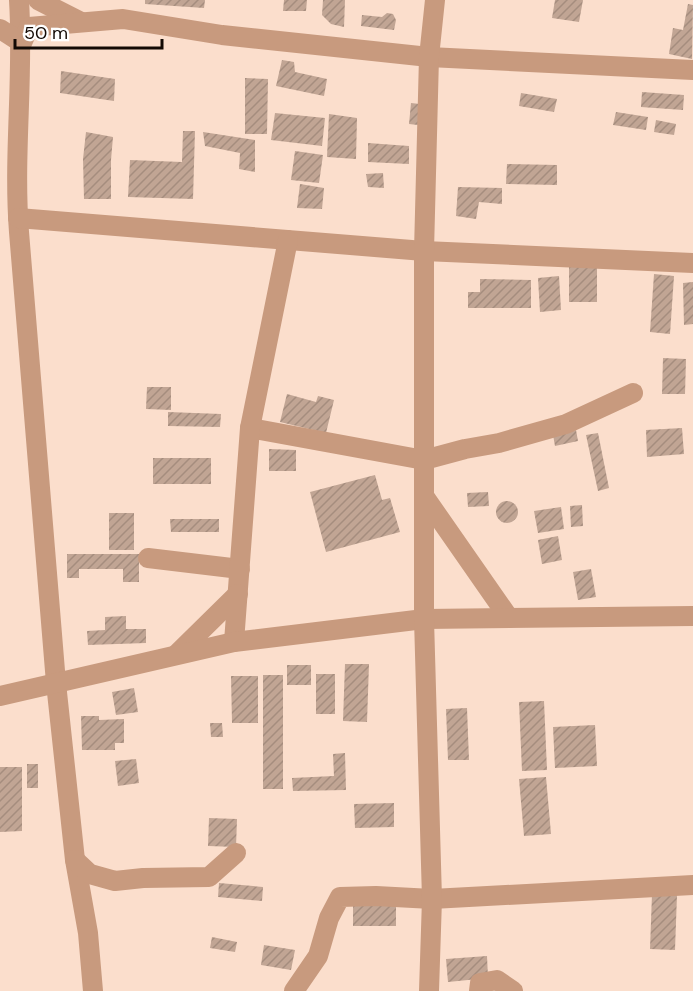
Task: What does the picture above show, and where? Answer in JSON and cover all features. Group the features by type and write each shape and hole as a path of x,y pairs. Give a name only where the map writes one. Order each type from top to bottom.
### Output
{"street":[{"path":"19,0 22,43 18,218 56,683 75,860 88,933 93,991"},
{"path":"38,0 82,23"},
{"path":"429,991 432,899 424,619 424,251 429,57 435,0"},
{"path":"22,43 29,27 123,19 222,35 429,57 693,70"},
{"path":"0,29 22,43"},
{"path":"18,218 424,251 693,263"},
{"path":"234,642 250,428 288,240"},
{"path":"250,428 424,460 499,443 566,424 633,393"},
{"path":"424,496 509,618"},
{"path":"148,558 240,568"},
{"path":"177,654 238,594"},
{"path":"0,696 234,642 424,619 693,616"},
{"path":"75,860 90,874 115,881 208,877 236,853"},
{"path":"294,991 318,956 329,918 340,897 432,899 693,885"},
{"path":"479,991 480,983 498,980 513,991"}],"building":[{"path":"145,0 205,0 204,8 145,4"},
{"path":"284,0 307,0 306,11 283,11"},
{"path":"323,0 345,0 344,27 331,24 322,15"},
{"path":"555,0 583,0 579,22 552,18"},
{"path":"688,4 693,5 692,59 669,54 673,28 683,30"},
{"path":"387,13 393,14 396,20 394,30 361,26 362,15 382,17"},
{"path":"282,60 294,62 295,72 327,79 324,96 276,86"},
{"path":"61,71 115,79 114,101 60,93"},
{"path":"245,78 268,79 267,134 245,134"},
{"path":"642,92 684,95 683,110 641,107"},
{"path":"521,93 557,99 554,112 519,106"},
{"path":"411,103 420,104 418,125 409,124"},
{"path":"616,112 648,117 646,130 613,125"},
{"path":"275,113 325,118 322,146 271,140"},
{"path":"329,114 357,118 356,159 327,157"},
{"path":"656,120 676,124 674,135 654,132"},
{"path":"183,131 195,131 193,199 128,197 130,160 182,162"},
{"path":"86,132 113,137 111,199 84,199 83,159"},
{"path":"203,132 255,140 255,172 239,169 240,153 205,146"},
{"path":"368,143 409,146 409,164 368,162"},
{"path":"295,151 323,155 319,183 291,180"},
{"path":"507,164 557,165 557,185 506,184"},
{"path":"383,173 384,188 368,187 366,174"},
{"path":"300,184 324,188 322,209 297,208"},
{"path":"458,187 502,188 502,204 479,202 476,219 456,216"},
{"path":"569,267 597,267 597,302 569,302"},
{"path":"654,274 674,276 670,334 650,332"},
{"path":"559,276 561,310 540,312 538,278"},
{"path":"480,279 531,280 531,308 468,308 468,292 480,292"},
{"path":"693,282 693,324 684,325 683,283"},
{"path":"663,358 686,359 685,394 662,394"},
{"path":"147,387 171,387 171,410 146,409"},
{"path":"287,394 316,402 318,396 334,400 326,433 280,422"},
{"path":"168,412 221,414 220,427 168,426"},
{"path":"682,428 684,454 647,457 646,430"},
{"path":"576,430 578,441 555,446 553,435"},
{"path":"598,433 609,488 598,491 586,435"},
{"path":"269,449 296,450 296,471 269,471"},
{"path":"153,458 211,458 211,484 153,484"},
{"path":"375,475 382,500 390,498 400,532 326,552 310,492"},
{"path":"488,492 489,506 468,507 467,493"},
{"path":"507,501 515,504 518,512 515,520 507,523 499,520 496,512 499,504"},
{"path":"582,505 583,526 571,527 570,506"},
{"path":"561,507 564,529 538,533 534,511"},
{"path":"109,513 134,513 134,550 109,550"},
{"path":"170,519 219,519 219,532 171,532"},
{"path":"558,536 562,560 542,564 538,540"},
{"path":"67,554 139,554 139,582 123,582 123,569 79,569 79,578 67,578"},
{"path":"591,569 596,597 578,600 573,572"},
{"path":"126,616 126,629 146,629 146,643 88,645 87,631 105,630 105,617"},
{"path":"345,664 369,664 367,722 343,721"},
{"path":"287,665 311,665 311,685 287,685"},
{"path":"316,674 335,674 335,714 316,714"},
{"path":"263,675 283,675 283,789 263,789"},
{"path":"231,676 258,676 258,723 232,723"},
{"path":"134,688 138,712 116,715 112,692"},
{"path":"544,701 547,770 522,771 519,702"},
{"path":"467,708 469,760 448,760 446,709"},
{"path":"81,716 99,716 99,720 124,719 124,743 115,743 115,750 82,750"},
{"path":"210,723 222,723 223,737 211,737"},
{"path":"595,725 597,766 555,768 553,727"},
{"path":"345,753 346,790 293,791 292,778 334,776 333,754"},
{"path":"136,759 139,783 118,786 115,761"},
{"path":"27,764 38,764 38,788 27,788"},
{"path":"0,767 22,767 22,831 0,832"},
{"path":"546,777 551,834 524,836 519,779"},
{"path":"394,803 394,827 355,828 354,804"},
{"path":"209,818 237,819 236,847 208,846"},
{"path":"219,883 263,887 262,901 218,897"},
{"path":"652,894 677,895 675,950 650,949"},
{"path":"353,906 396,906 396,926 353,926"},
{"path":"212,937 237,942 235,952 210,948"},
{"path":"264,945 295,950 291,970 261,965"},
{"path":"487,956 488,978 448,982 446,959"}]}
